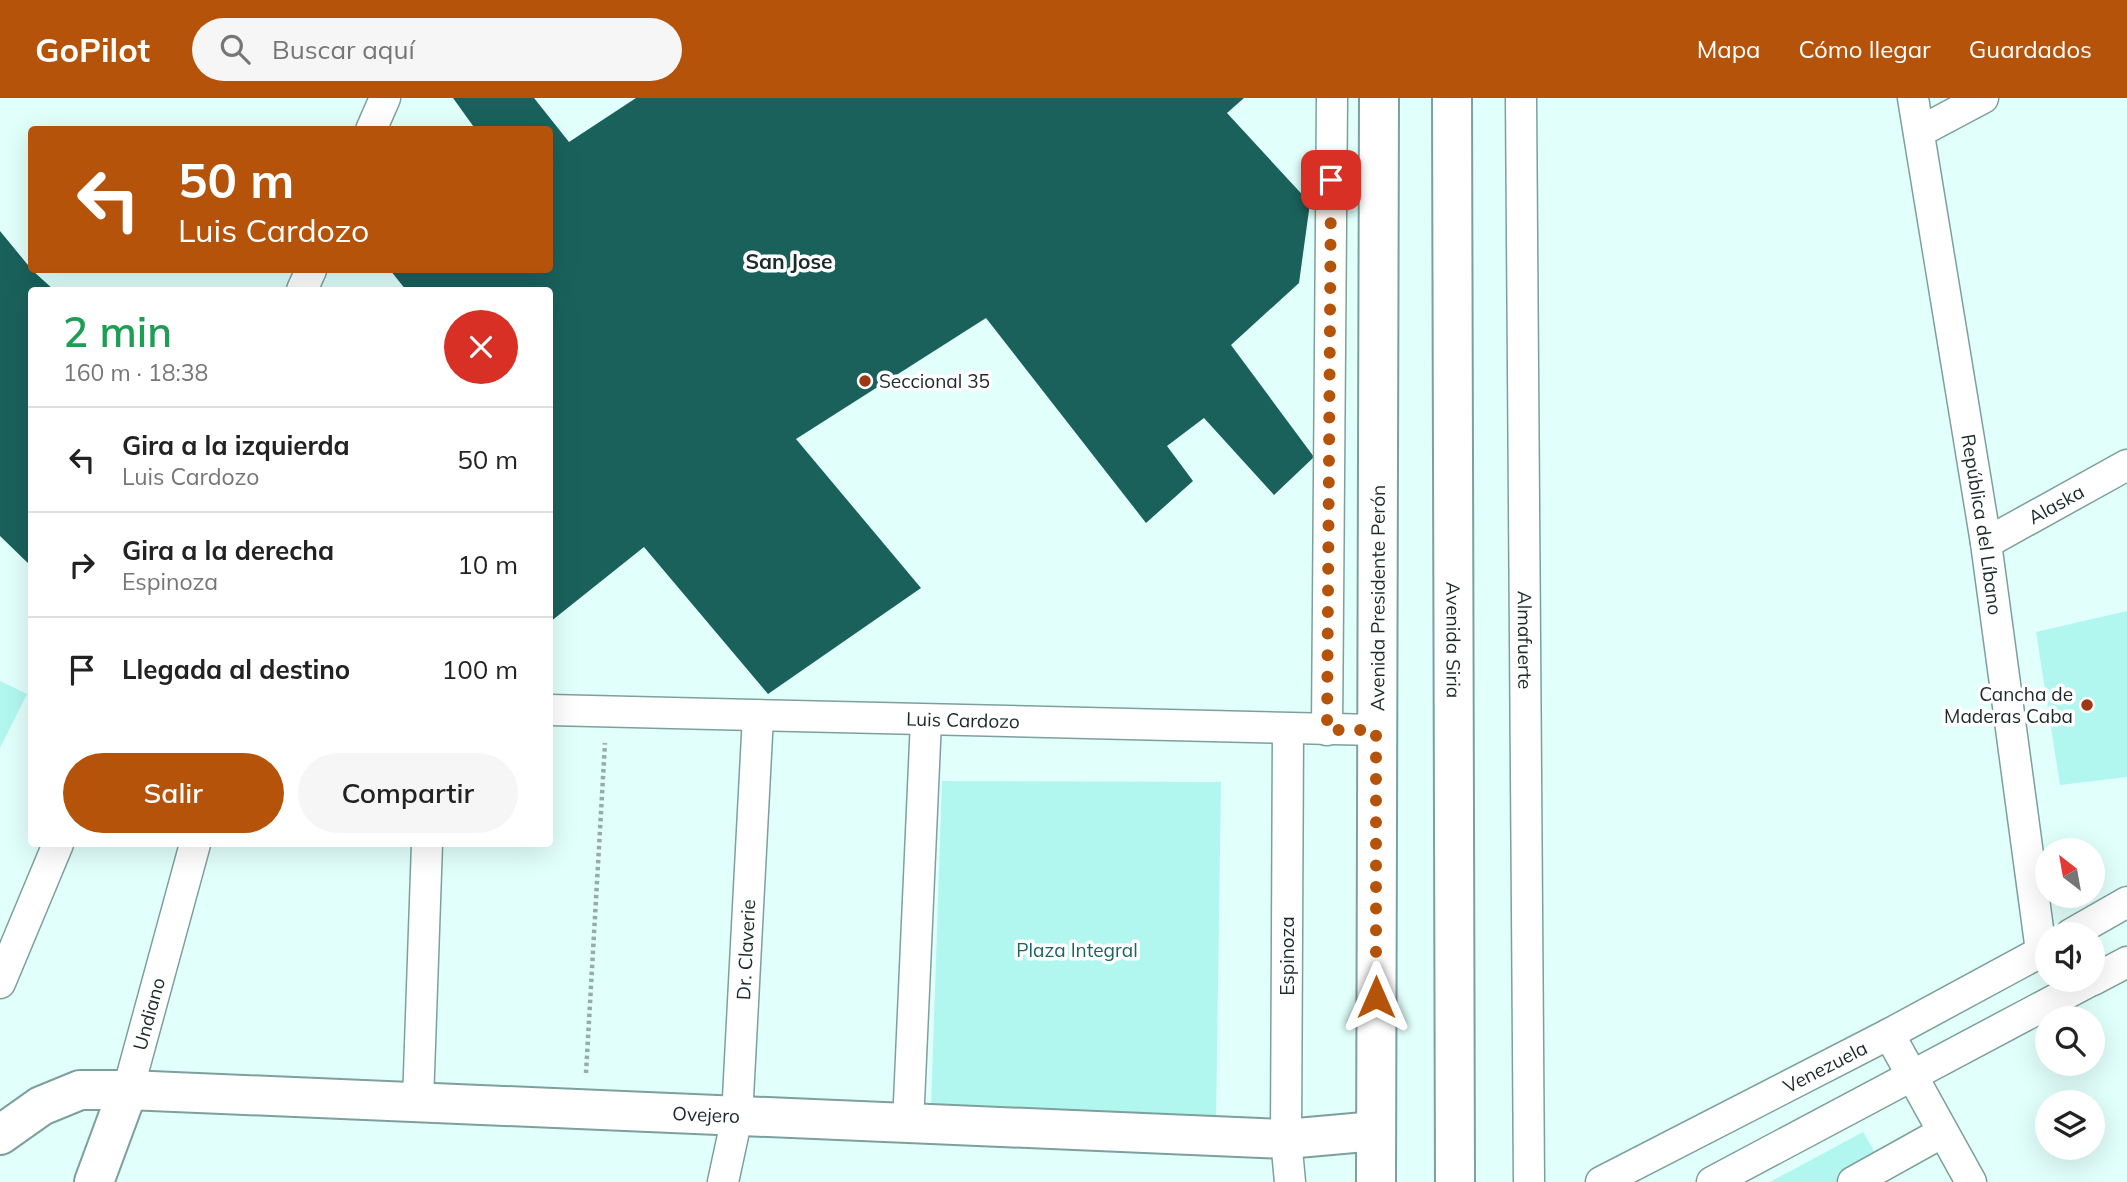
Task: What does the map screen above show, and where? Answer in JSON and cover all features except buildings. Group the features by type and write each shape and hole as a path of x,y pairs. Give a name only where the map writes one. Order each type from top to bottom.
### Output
{"main road":[{"name":"Avenida Presidente Perón","path":"1376,1182 1379,98"},
{"name":"Avenida Siria","path":"1451,98 1455,1182"},
{"name":"Ovejero","path":"0,1135 40,1106 79,1090 1286,1139 1376,1131"},
{"name":"Undiano","path":"94,1182 128,1090"}],"street":[{"path":"373,126 384,98"},
{"path":"1327,730 1332,98"},
{"name":"Almafuerte","path":"1521,98 1529,1182"},
{"name":"República del Líbano","path":"1913,98 1986,543 2040,922"},
{"path":"1919,132 1983,98"},
{"name":"Alaska","path":"1986,543 2127,465"},
{"name":"Luis Cardozo","path":"553,710 1376,730"},
{"name":"Dr. Claverie","path":"723,1182 737,1117 758,716"},
{"path":"908,1125 926,720"},
{"name":"Espinoza","path":"1288,729 1286,1139 1290,1182"},
{"path":"0,983 57,847"},
{"name":"Undiano","path":"128,1090 194,847"},
{"path":"418,1102 427,847"},
{"path":"2092,922 2127,902"},
{"name":"Venezuela","path":"1601,1182 1889,1034 2035,954"},
{"path":"2105,974 2127,962"},
{"path":"1712,1182 2070,992"},
{"path":"1889,1034 1971,1182"},
{"path":"1853,1182 1943,1132"}],"path":[{"path":"584,1109 607,712"}],"green space":[{"name":"Cancha de Maderas Caba","path":"2127,611 2127,777 2060,785 2036,632"},
{"path":"0,681 27,694 0,748"},
{"name":"Plaza Integral","path":"942,781 1221,782 1216,1121 931,1108"},
{"path":"1863,1132 1880,1161 1842,1182 1770,1182"}],"place":[{"name":"Seccional 35","path":"865,381"},
{"name":"Cancha de Maderas Caba","path":"2087,705"}],"district":[{"name":"San Jose","path":"789,261"}],"route":[{"path":"1331,180 1327,730 1376,730 1376,997"}]}
